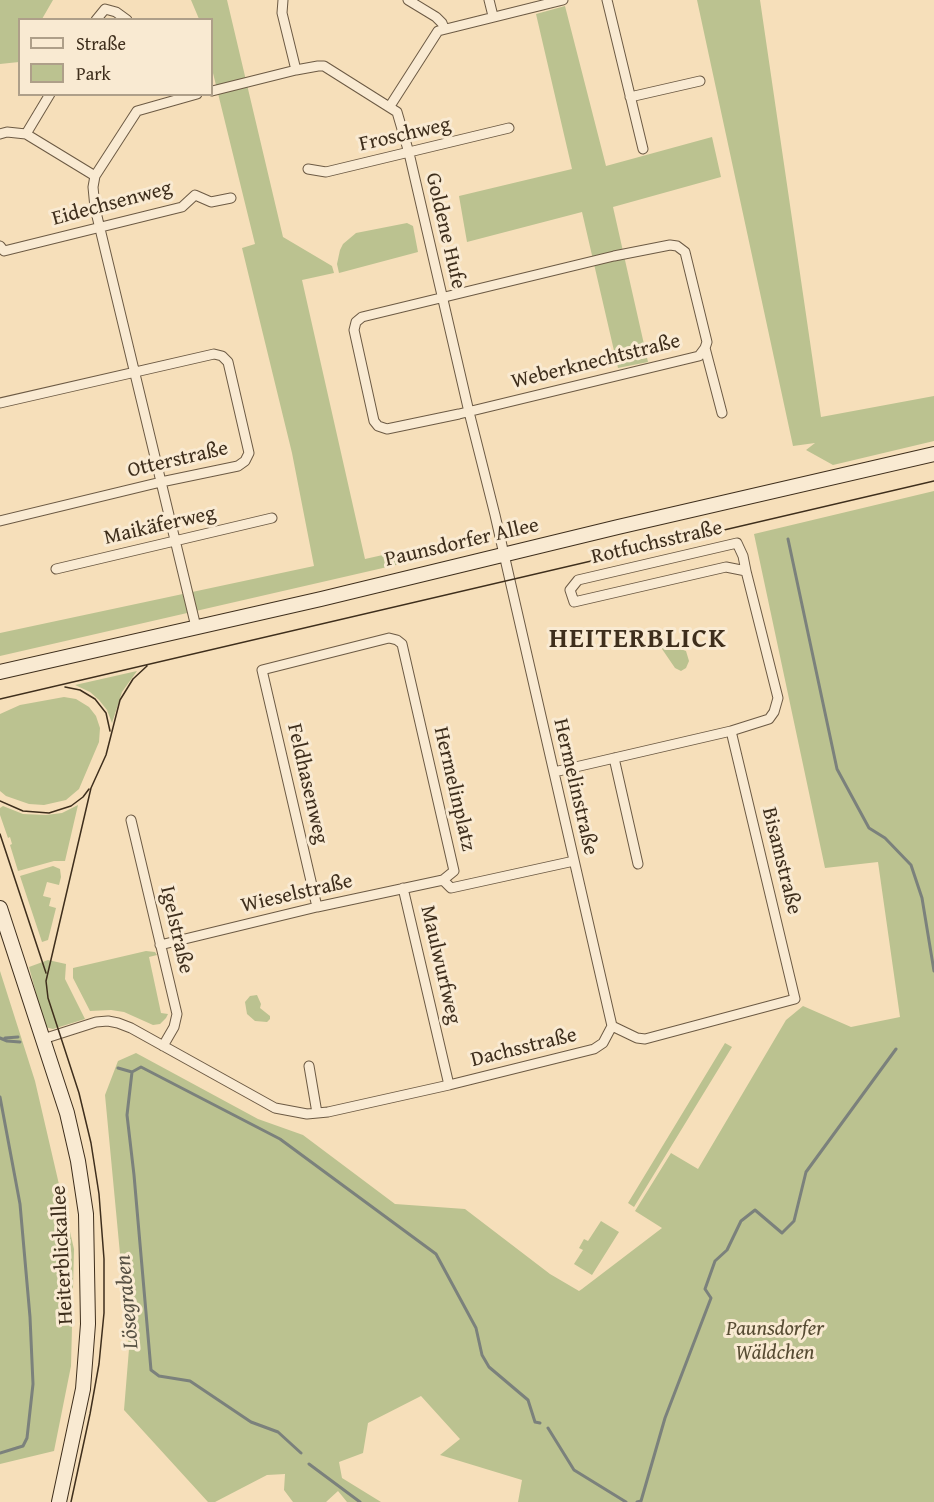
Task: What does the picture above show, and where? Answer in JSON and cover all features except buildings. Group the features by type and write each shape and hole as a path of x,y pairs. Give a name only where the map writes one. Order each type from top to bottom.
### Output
{"main road":[{"name":"Paunsdorfer Allee","path":"0,672 934,453"},
{"name":"Heiterblickallee","path":"0,908 67,1113 78,1161 86,1214 88,1324 83,1389 59,1502"}],"street":[{"path":"283,0 282,13 296,70"},
{"path":"408,0 436,17 444,28"},
{"path":"489,0 493,16"},
{"path":"213,91 296,70 324,66 390,106 438,31 563,0"},
{"path":"607,0 643,149"},
{"path":"98,18 105,9 116,12 124,18"},
{"path":"630,97 700,81"},
{"path":"26,134 49,96"},
{"path":"181,96 165,98 137,111 95,176 93,197 196,627"},
{"name":"Goldene Hufe","path":"390,106 397,112 409,153 504,555"},
{"name":"Froschweg","path":"308,169 326,172 509,129"},
{"path":"0,134 8,132 26,134 95,176"},
{"name":"Eidechsenweg","path":"0,246 4,251 182,207 195,195 211,202 231,198"},
{"name":"Weberknechtstraße","path":"670,244 685,252 707,342 705,348 699,356 469,412 387,429 374,421 354,330 356,322 362,317 670,244"},
{"path":"705,348 722,413"},
{"name":"Otterstraße","path":"0,403 214,354 228,362 249,453 245,461 238,466 0,521"},
{"name":"Maikäferweg","path":"56,570 273,518"},
{"name":"Rotfuchsstraße","path":"554,772 769,719 774,712 778,698 743,556 737,543 578,580 570,590 574,602 726,567 746,572"},
{"name":"Hermelinstraße","path":"504,555 612,1026"},
{"name":"Feldhasenweg","path":"317,907 262,670 389,638 397,640"},
{"name":"Hermelinplatz","path":"397,640 402,644 404,650 454,871 442,880 451,888 574,861"},
{"name":"Bisamstraße","path":"612,1026 637,1038 645,1039 795,999 731,730"},
{"path":"614,758 638,864"},
{"name":"Igelstraße","path":"131,820 177,1014 174,1027 163,1046"},
{"name":"Wieselstraße","path":"160,945 442,880"},
{"name":"Maulwurfweg","path":"403,888 449,1085"},
{"name":"Dachsstraße","path":"44,1039 96,1022 108,1021 123,1024 275,1108 307,1114 449,1085 594,1049 603,1043 612,1026"},
{"path":"309,1066 317,1113"}],"green space":[{"path":"0,0 53,0 43,18 18,18 18,62 0,64"},
{"path":"191,0 227,0 283,237 332,266 334,273 302,280 365,559 467,536 471,539 470,548 0,656 0,633 314,566 292,453 242,248 255,244 213,73 213,18 199,18"},
{"path":"697,0 760,0 821,417 934,396 934,441 833,465 806,450 815,443 793,446"},
{"path":"565,6 606,166 712,137 721,177 613,207 648,362 618,368 582,212 467,242 459,196 572,169 536,14"},
{"path":"407,223 413,226 418,252 339,273 337,264 340,250 343,244 356,233"},
{"name":"Paunsdorfer Wäldchen","path":"934,491 934,1502 518,1502 522,1480 440,1455 460,1439 421,1396 368,1423 363,1453 339,1462 342,1478 381,1502 347,1502 338,1491 326,1502 293,1502 284,1490 285,1474 267,1475 215,1502 208,1502 124,1410 129,1349 105,1095 118,1061 136,1053 258,1119 303,1135 395,1204 465,1209 550,1274 579,1291 582,1289 662,1228 635,1211 671,1153 698,1169 786,1020 803,1006 851,1027 900,1017 878,862 825,868 754,534"},
{"path":"667,644 686,651 689,661 686,668 681,671 675,668 662,649 663,645"},
{"path":"137,671 122,692 112,723 107,710 99,700 90,692 75,685"},
{"path":"64,697 76,699 89,707 96,716 100,728 99,742 79,789 66,800 44,805 29,804 6,796 0,791 0,714 20,705"},
{"path":"78,805 65,861 54,861 18,871 10,845 12,844 10,837 8,838 0,815 0,808 3,806 23,814 46,815 62,813"},
{"path":"53,866 60,869 61,877 59,885 47,882 43,896 51,898 49,906 56,908 48,940 42,942 20,876"},
{"path":"146,951 155,952 157,955 149,957 161,1013 168,1014 166,1018 160,1024 153,1025 124,1012 90,1011 73,978 73,968"},
{"path":"48,960 66,964 65,979 85,1019 53,1029 45,1027 29,967"},
{"path":"0,971 35,1081 74,1249 71,1366 54,1451 0,1464"},
{"path":"257,995 261,1004 260,1008 270,1016 267,1022 255,1021 247,1014 245,1002 250,996"},
{"path":"725,1043 732,1047 634,1207 628,1203"},
{"path":"601,1221 619,1232 592,1275 574,1264 583,1250 579,1248 584,1239 588,1241"}],"waterway":[{"path":"788,539 837,769 869,828 885,838 911,865 922,898 934,971"},
{"name":"Lösegraben","path":"5,1038 18,1037"},
{"name":"Lösegraben","path":"0,1038 20,1042"},
{"path":"637,1502 641,1501 665,1418 711,1298 705,1289 715,1261 727,1250 741,1221 755,1210 782,1233 794,1221 806,1172 896,1049"},
{"path":"132,1072 141,1067 280,1139 436,1254 476,1328 482,1355 489,1367 528,1400 535,1422 540,1423"},
{"name":"Lösegraben","path":"118,1068 132,1072 127,1115 151,1370 159,1376 190,1381 251,1422 278,1432 301,1453"},
{"path":"0,1097 20,1204 30,1317 33,1384 27,1438 23,1446 0,1453"},
{"path":"548,1428 574,1470 626,1502"},
{"name":"Lösegraben","path":"309,1464 360,1502"}],"tram line":[{"path":"0,699 934,481"},
{"path":"71,1502 99,1364 104,1313 104,1259 99,1194 91,1143 79,1093 48,998 46,981 91,788 106,755 120,700 133,679 147,666"},
{"path":"65,687 80,690 95,699 106,713 110,731"},
{"path":"0,801 23,811 49,813 71,806 89,789"},
{"path":"0,834 46,973"}],"district":[{"name":"HEITERBLICK","path":"638,640"}]}
